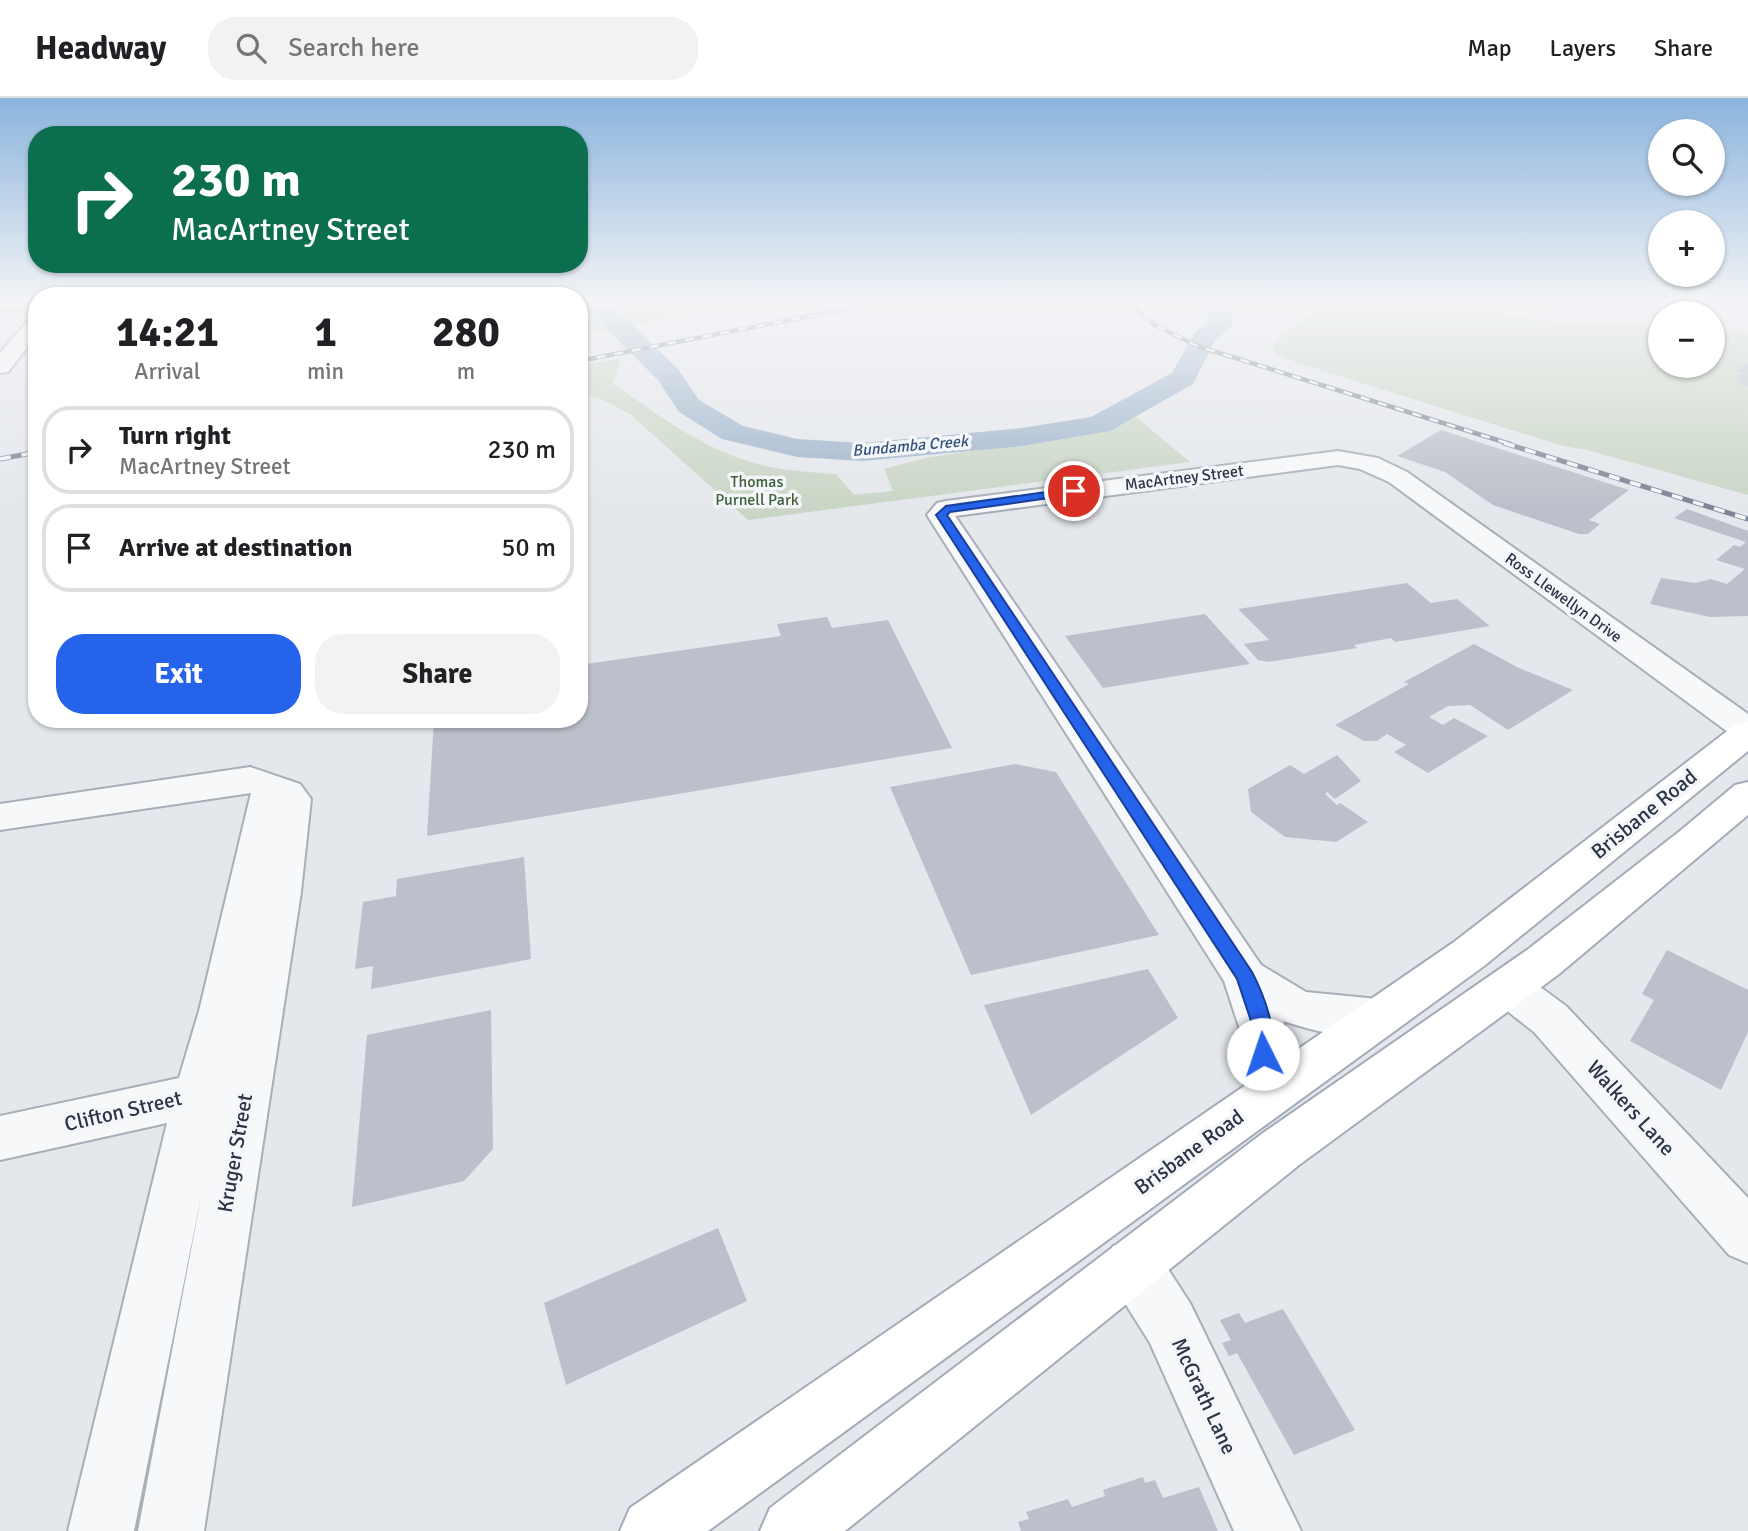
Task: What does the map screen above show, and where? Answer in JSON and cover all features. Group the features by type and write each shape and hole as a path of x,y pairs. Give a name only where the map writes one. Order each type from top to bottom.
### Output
{"main road":[{"name":"Brisbane Road","path":"653,1531 1469,954 1748,731"},
{"path":"816,1523 1133,1265 1282,1149 1508,988 1742,805"}],"street":[{"name":"MacArtney Street","path":"1245,977 941,515 946,509 1338,458 1360,460 1380,466"},
{"name":"Ross Llewellyn Drive","path":"1380,466 1748,731"},
{"name":"Kruger Street","path":"0,817 228,780 250,779 271,787 222,1011 223,1089 171,1531"},
{"path":"1245,977 1269,996 1299,1011 1378,1018"},
{"path":"1245,977 1264,1033 1263,1054 1271,1092"},
{"name":"Walkers Lane","path":"1508,988 1550,1019 1748,1237"},
{"name":"Kruger Street","path":"101,1531 223,1089"},
{"name":"Clifton Street","path":"0,1138 223,1089"},
{"name":"McGrath Lane","path":"1133,1265 1170,1323 1268,1531"}],"green space":[{"name":"Thomas Purnell Park","path":"588,370 617,370 613,384 710,446 767,466 836,474 854,495 893,491 884,469 925,458 1095,432 1136,417 1190,462 748,520 630,414 588,395"},
{"path":"1320,370 1648,370 1648,378 1725,378 1725,370 1748,370 1748,495 1587,450 1563,446"}],"building":[{"path":"1748,370 1748,386 1734,382 1740,379 1734,378 1742,373 1735,371"},
{"path":"1441,430 1629,490 1589,520 1600,524 1588,534 1579,534 1493,505 1445,472 1397,456"},
{"path":"1687,509 1748,531 1748,616 1710,617 1650,604 1661,578 1695,583 1711,579 1727,584 1745,569 1716,560 1734,545 1740,547 1746,542 1674,518"},
{"path":"1407,583 1431,603 1457,599 1490,626 1395,642 1391,638 1354,645 1357,648 1268,662 1258,660 1244,644 1269,640 1238,609"},
{"path":"1205,614 1250,664 1103,688 1065,636"},
{"path":"827,617 832,628 888,620 952,748 427,836 433,728 588,728 588,664 781,636 777,624"},
{"path":"1474,644 1519,668 1573,690 1508,730 1470,705 1448,706 1429,717 1443,725 1454,718 1488,736 1428,773 1394,752 1406,745 1387,734 1377,741 1364,741 1335,725 1409,684 1404,682"},
{"path":"1337,755 1361,781 1335,799 1327,792 1325,794 1337,805 1340,803 1368,822 1336,842 1285,837 1251,812 1248,789 1290,765 1304,774"},
{"path":"1015,764 1056,772 1159,935 971,975 890,787"},
{"path":"524,857 531,959 371,989 373,966 355,969 363,902 396,896 397,879"},
{"path":"1667,950 1748,990 1748,1032 1721,1090 1630,1041 1654,1000 1642,994"},
{"path":"1148,969 1178,1018 1031,1115 984,1005"},
{"path":"491,1010 493,1149 464,1181 352,1207 367,1035"},
{"path":"718,1228 747,1301 566,1385 544,1303"},
{"path":"1283,1309 1355,1430 1294,1455 1237,1353 1229,1356 1222,1343 1231,1340 1220,1320 1239,1313 1245,1323"},
{"path":"1143,1477 1145,1483 1155,1480 1163,1498 1199,1487 1218,1531 1021,1531 1018,1522 1029,1519 1026,1512 1068,1499 1072,1507 1105,1496 1103,1490"}],"waterway":[{"name":"Bundamba Creek","path":"663,370 689,406 733,433 797,448 862,452 1022,437 1099,425 1183,378 1187,370"}],"railway":[{"path":"1273,370 1510,444"},
{"path":"1504,443 1748,519"},
{"path":"0,459 28,454"}],"route":[{"path":"1074,491 967,505 946,509 941,515 1245,977 1264,1033 1263,1054"}]}
